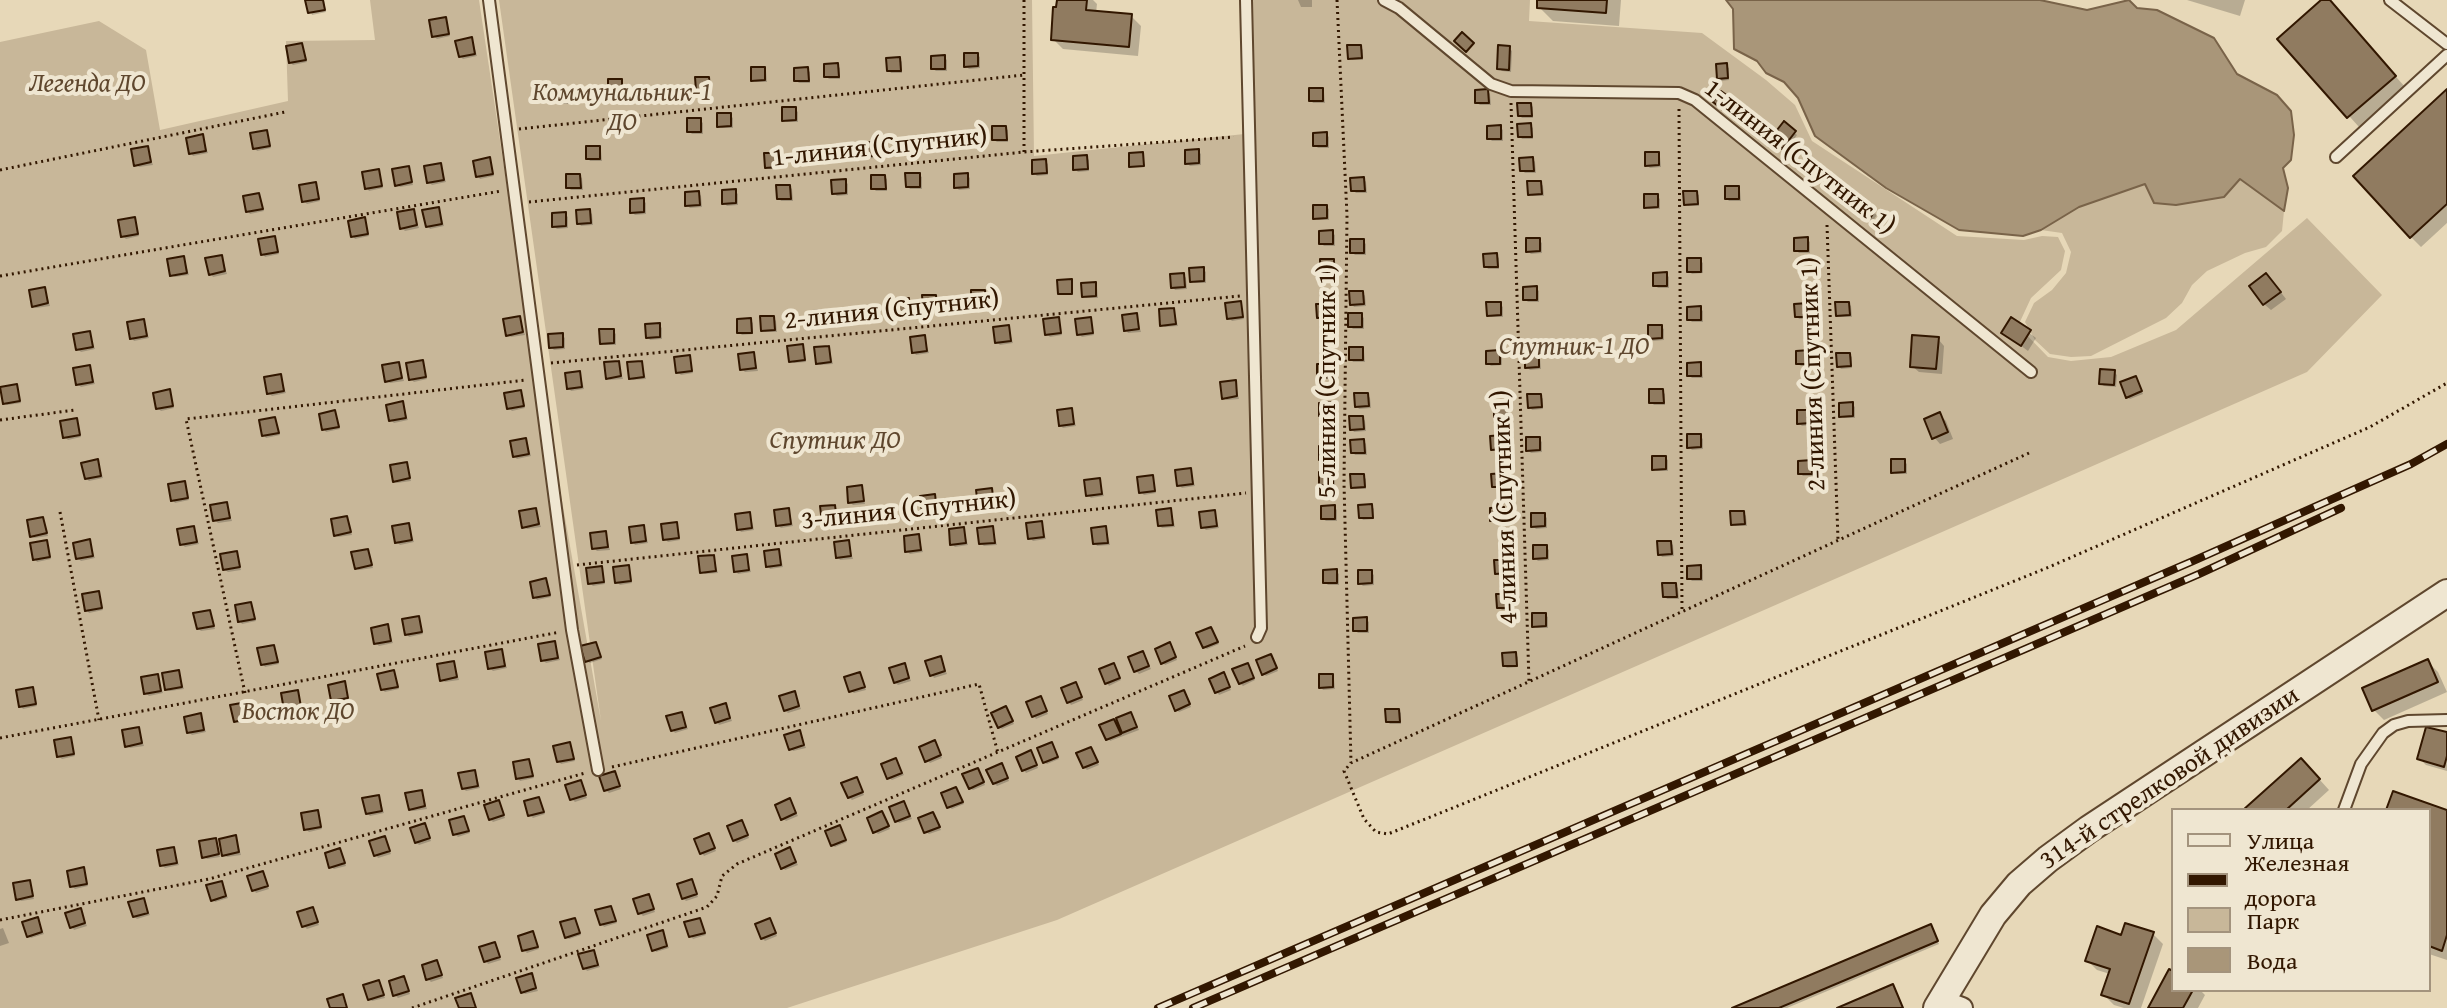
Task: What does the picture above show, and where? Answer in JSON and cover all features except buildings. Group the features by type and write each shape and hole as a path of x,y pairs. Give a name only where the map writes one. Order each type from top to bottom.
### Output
{"street":[{"name":"314-й стрелковой дивизии","path":"1947,1005 1993,915 2019,884 2048,859 2447,593"}],"lane":[{"path":"489,0 572,630 598,770"},
{"path":"1246,0 1261,628 1257,637"},
{"name":"1-линия (Спутник 1)","path":"1384,0 1399,8 1491,84 1511,91 1679,93 1695,100 2031,372"},
{"path":"2390,0 2447,44"},
{"path":"2336,157 2447,55"},
{"path":"2345,808 2361,764 2383,733 2394,725 2408,721 2447,720"}],"path":[{"path":"1024,0 1024,152"},
{"name":"5-линия (Спутник 1)","path":"1337,0 1347,216 1344,483 1351,763 1344,771 1364,819 1376,832 1388,834 2049,567 2370,427 2447,383"},
{"path":"505,130 1024,75"},
{"name":"4-линия (Спутник 1)","path":"1511,91 1529,682"},
{"path":"1679,93 1682,612"},
{"path":"0,170 285,112"},
{"name":"1-линия (Спутник)","path":"515,203 1024,152 1250,136"},
{"path":"0,276 513,189"},
{"name":"2-линия (Спутник 1)","path":"1826,205 1838,540"},
{"name":"2-линия (Спутник)","path":"536,364 1252,294"},
{"path":"245,693 186,419 538,379"},
{"path":"0,420 75,410"},
{"path":"1351,763 2029,453"},
{"name":"3-линия (Спутник)","path":"564,566 1258,492"},
{"path":"60,512 99,720"},
{"path":"0,738 572,630"},
{"path":"412,1008 707,907 717,896 722,876 737,864 1238,650 1257,637"},
{"path":"0,920 209,879 598,770 979,684 998,753"}],"green space":[{"path":"370,0 479,0 510,207 601,721 499,0 1032,0 1034,156 1254,133 1253,0 1530,0 1529,21 1702,33 1795,105 1812,141 1957,236 2024,240 2042,236 2058,237 2065,251 2061,270 2031,298 2018,326 2048,357 2071,361 2111,357 2176,330 2307,218 2382,295 2307,372 1057,920 787,1008 0,1008 0,42 99,21 146,50 160,130 288,101 286,41 375,40"},
{"path":"2240,179 2284,211 2282,231 2266,247 2207,271 2166,318 2091,356 2050,354 2035,340 2025,322 2034,303 2052,290 2066,273 2071,252 2062,233 2041,230 2079,207 2145,184"}],"water":[{"path":"1726,0 2040,0 2087,10 2129,0 2137,8 2157,10 2214,38 2237,74 2277,95 2291,111 2294,135 2291,160 2283,168 2288,188 2284,211 2240,179 2224,197 2176,205 2154,203 2145,184 2079,207 2041,230 2023,236 1959,230 1886,188 1815,136 1798,98 1784,82 1766,73 1757,61 1734,49 1733,9"}],"railway":[{"path":"1158,1008 2193,561 2411,464 2447,444"},
{"path":"1193,1008 2199,574 2341,508"}],"park label":[{"name":"Легенда ДО","path":"87,84"},
{"name":"Коммунальник-1 ДО","path":"622,108"},
{"name":"Спутник-1 ДО","path":"1574,347"},
{"name":"Спутник ДО","path":"835,441"},
{"name":"Восток ДО","path":"298,712"}]}
